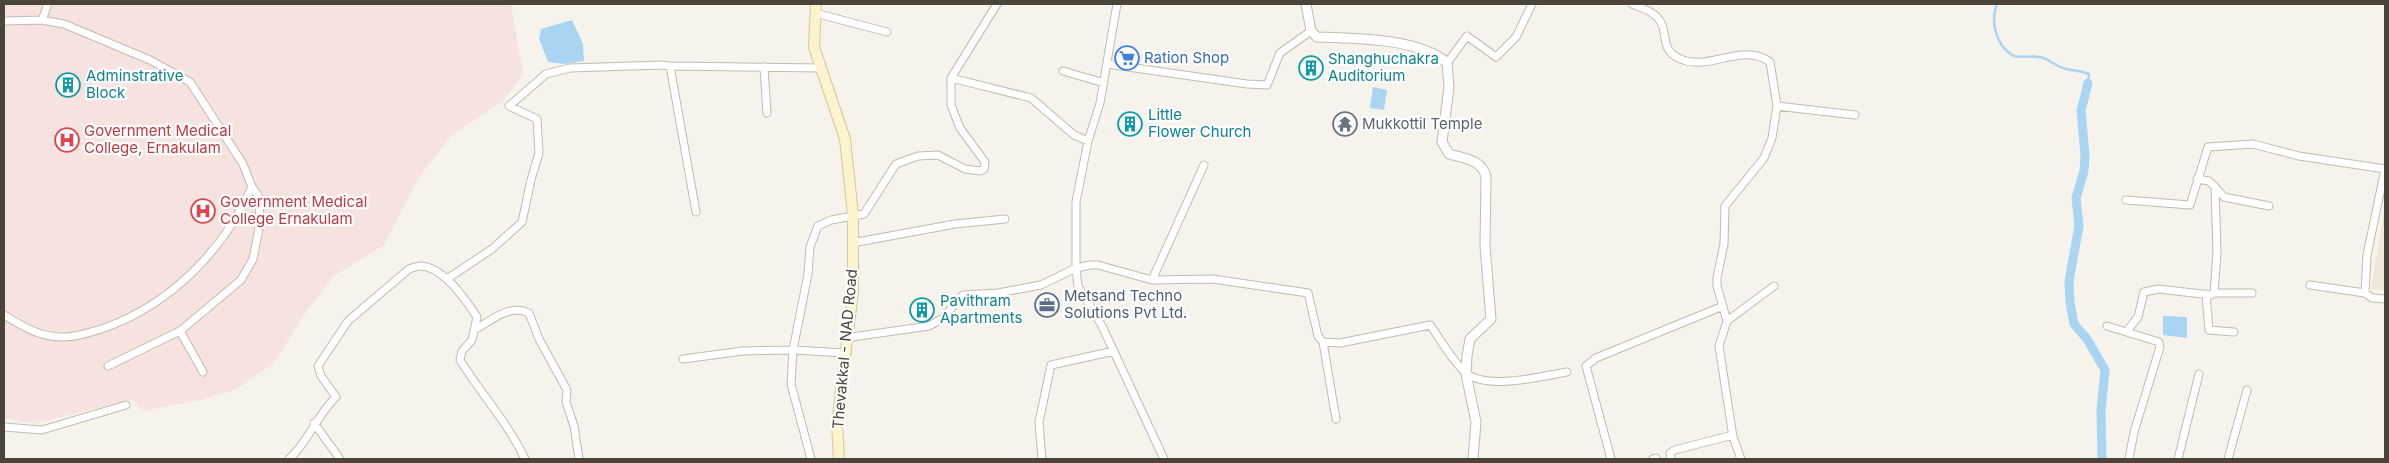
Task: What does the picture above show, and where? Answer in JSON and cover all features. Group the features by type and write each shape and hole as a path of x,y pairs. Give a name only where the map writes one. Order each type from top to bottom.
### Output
{"main road":[{"name":"Thevakkal - NAD Road","path":"815,9 814,47 845,139 853,215 853,291 845,338 836,424 839,459"}],"street":[{"path":"42,20 48,4"},
{"path":"811,459 791,384 793,350 808,274 810,246 816,230 818,226 832,220 864,214 896,164 918,156 938,155 965,170 980,171 984,169 985,162 960,128 951,106 951,78 997,4"},
{"path":"1117,4 1104,83 1088,141 1076,202 1076,268 1078,286 1102,326 1164,459"},
{"path":"1306,4 1311,31 1317,37 1375,39 1392,42 1436,56 1447,63"},
{"path":"1473,459 1476,422 1466,374 1470,339 1491,319 1485,246 1486,177 1483,168 1472,161 1449,154 1442,142 1449,87 1447,63 1467,36 1496,57 1516,36 1532,4"},
{"path":"1632,4 1655,15 1660,22 1664,43 1668,51 1675,56 1696,62 1740,55 1765,58 1770,62 1777,106 1772,138 1764,158 1725,206 1724,244 1717,278 1717,286 1726,321 1719,346 1733,435 1740,459"},
{"path":"815,9 887,32"},
{"path":"4,21 42,20 84,31 150,60 190,82 243,164 252,187 259,196 260,223 253,259 241,280 180,331 108,366"},
{"path":"1107,64 1247,84 1267,85 1280,53 1311,31"},
{"path":"447,279 492,249 522,222 539,153 537,119 509,106 546,74 570,68 662,64 670,66 821,68"},
{"path":"670,66 696,212"},
{"path":"764,67 767,113"},
{"path":"1063,72 1104,83"},
{"path":"951,78 1031,98 1074,134 1088,141"},
{"path":"1777,106 1856,115"},
{"path":"2126,200 2190,205 2208,147 2253,144 2299,156 2385,169 2367,255 2365,293"},
{"path":"1152,280 1204,165"},
{"path":"2197,179 2209,181 2224,197 2269,206"},
{"path":"4,315 43,335 64,338 90,333 138,314 183,282 202,261 231,226 252,187"},
{"path":"2214,293 2217,252 2215,187"},
{"path":"852,242 945,226 1005,219"},
{"path":"845,338 929,326 943,318 963,295 998,293 1041,285 1076,268 1098,265 1152,280 1214,279 1308,293 1318,336 1323,342 1336,419"},
{"path":"289,459 308,438 314,423 325,407 336,397 321,376 318,366 348,321 409,269 420,266 430,268 447,279 477,317 476,329 472,340 462,350 460,360 478,389 516,441 525,459"},
{"path":"2310,285 2365,293 2372,298 2385,299"},
{"path":"1726,321 1774,286"},
{"path":"2127,331 2138,317 2144,292 2158,289 2206,294 2252,293"},
{"path":"2206,294 2209,330 2234,332"},
{"path":"1610,459 1586,366 1596,358 1723,306"},
{"path":"476,329 506,311 520,309 529,314 539,339 567,390 566,402 574,426 579,459"},
{"path":"1323,342 1340,343 1430,325 1466,374 1483,380 1519,381 1568,372"},
{"path":"2107,326 2159,342 2160,347 2134,432 2128,459"},
{"path":"180,331 203,372"},
{"path":"683,359 743,350 844,353"},
{"path":"1042,459 1039,422 1051,365 1114,351"},
{"path":"2178,459 2199,374"},
{"path":"2228,459 2247,390"},
{"path":"4,427 42,430 126,405"},
{"path":"314,423 340,459"},
{"path":"1671,459 1670,453 1675,450 1733,435"}],"shaded area":[{"name":"Government Medical College Ernakulam","path":"4,4 511,4 523,74 503,101 452,135 420,176 384,245 334,276 308,309 274,363 237,389 201,400 143,411 133,399 35,424 4,418"},
{"path":"2385,206 2385,290 2371,289"}],"water":[{"path":"572,20 583,44 584,61 565,64 548,62 539,39 541,29"},
{"path":"1373,87 1387,90 1384,110 1370,108"},
{"path":"2163,316 2187,317 2187,338 2163,335"}],"waterway":[{"path":"1997,4 1994,25 1998,39 2006,51 2015,56 2042,58 2063,68 2089,74 2088,83"},
{"path":"2088,83 2081,111 2085,155 2084,171 2076,198 2079,226 2069,281 2070,303 2074,324 2087,339 2105,370 2101,410 2102,459"}],"place":[{"name":"Ration Shop","path":"1127,58"},
{"name":"Shanghuchakra Auditorium","path":"1311,68"},
{"name":"Adminstrative Block","path":"68,85"},
{"name":"Little Flower Church","path":"1130,124"},
{"name":"Mukkottil Temple","path":"1345,124"},
{"name":"Government Medical College, Ernakulam","path":"67,140"},
{"name":"Government Medical College Ernakulam","path":"203,211"},
{"name":"Metsand Techno Solutions Pvt Ltd.","path":"1047,305"},
{"name":"Pavithram Apartments","path":"922,310"}]}
